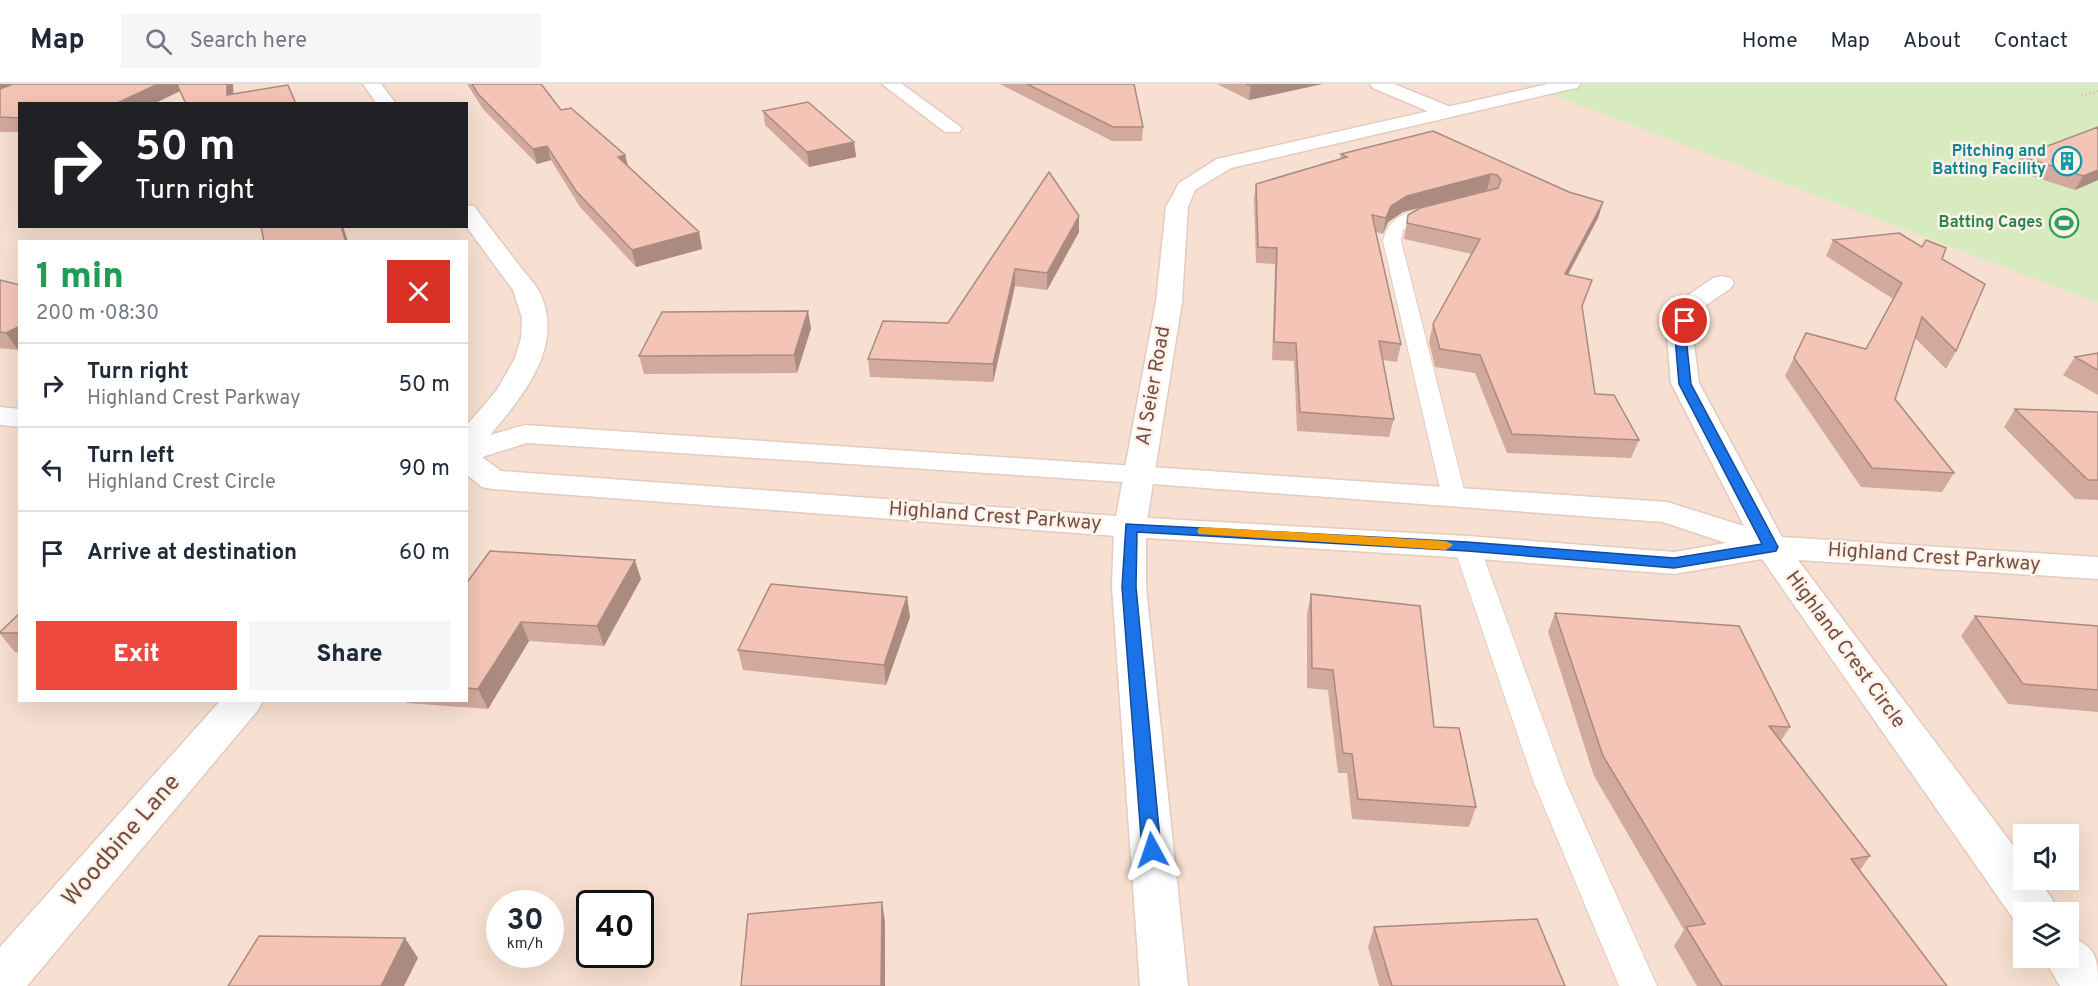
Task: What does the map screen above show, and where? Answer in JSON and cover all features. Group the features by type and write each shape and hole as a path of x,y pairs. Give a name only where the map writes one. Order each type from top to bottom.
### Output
{"street":[{"path":"372,84 386,102"},
{"path":"891,84 952,128"},
{"path":"1379,84 1446,112"},
{"name":"Al Seier Road","path":"1164,986 1129,587 1130,527 1169,302 1177,207 1186,187 1224,163 1571,84"},
{"path":"468,214 529,295 535,316 535,339 526,365 506,397 468,443"},
{"name":"Highland Crest Circle","path":"1722,283 1690,305 1680,337 1685,384 1771,547 2028,902"},
{"path":"0,416 18,418"},
{"name":"Highland Crest Parkway","path":"468,451 525,434 1139,474 1667,512 1771,547"},
{"path":"773,501 797,452"},
{"name":"Highland Crest Parkway","path":"468,461 493,480 1130,527 1467,546 1674,563 1771,547 2098,568"},
{"path":"1454,497 1467,546"},
{"name":"Woodbine Lane","path":"0,982 242,702"},
{"path":"2075,968 2088,986"}],"lane":[{"path":"1454,497 1392,241 1395,228 1410,218 1465,203"},
{"path":"1467,546 1493,626 1550,783 1638,986"}],"path":[{"path":"2082,96 2098,91"}],"shaded area":[{"path":"0,84 2098,84 2098,986 0,986"}],"green space":[{"path":"1574,84 2098,84 2098,303 1542,91"}],"building":[{"path":"13,84 158,84 119,102 18,102 18,118 0,117 0,89"},
{"path":"177,84 227,84 227,95 288,85 295,102 185,102"},
{"path":"472,84 541,84 561,110 571,108 625,155 618,157 699,232 632,250 576,191 547,146 533,149 479,95"},
{"path":"1027,84 1134,84 1143,127 1113,127"},
{"path":"808,102 854,142 807,152 763,111"},
{"path":"2098,127 2098,170 2083,176 2021,156"},
{"path":"1433,131 1569,192 1603,202 1565,274 1592,280 1582,306 1595,394 1614,395 1639,440 1512,434 1480,355 1440,349 1433,324 1480,239 1407,223 1408,215 1420,208 1498,188 1501,180 1497,175 1491,174 1407,196 1391,206 1386,218 1372,215 1401,344 1379,341 1394,419 1300,412 1296,343 1274,342 1277,248 1258,247 1256,184 1347,157 1341,154"},
{"path":"1049,172 1079,216 1047,273 1015,269 993,364 868,359 883,321 948,323"},
{"path":"261,228 342,228 345,240 264,240"},
{"path":"1899,233 1922,247 1926,240 1946,248 1942,259 1985,284 1956,351 1922,317 1895,399 1954,473 1872,468 1794,358 1806,333 1866,349 1902,283 1833,240"},
{"path":"0,280 18,284 18,327 6,333 0,332"},
{"path":"808,311 794,355 639,356 662,312"},
{"path":"2098,353 2098,370 2075,357"},
{"path":"2015,409 2098,412 2098,480 2088,480"},
{"path":"490,551 635,560 597,626 521,622 478,689 468,688 468,581"},
{"path":"771,584 907,597 884,665 738,650"},
{"path":"1311,594 1420,606 1434,727 1459,728 1476,807 1358,799 1352,754 1343,753 1333,670 1312,668"},
{"path":"1555,613 1739,626 1790,727 1769,726 1870,856 1851,859 1947,986 1722,986 1686,927 1705,924 1603,756"},
{"path":"18,615 18,633 0,632"},
{"path":"1975,616 2098,626 2098,690 2023,684"},
{"path":"882,902 881,986 741,986 748,914"},
{"path":"1537,919 1565,986 1392,986 1374,927"},
{"path":"259,936 405,938 381,986 228,986"}],"slow traffic":[{"path":"1203,531 1446,545"}],"place":[{"name":"Pitching and Batting Facility","path":"2067,161"},
{"name":"Batting Cages","path":"2064,223"}],"route":[{"path":"1152,850 1129,587 1130,527 1467,546 1674,563 1771,547 1685,384 1680,337 1685,321"}]}
